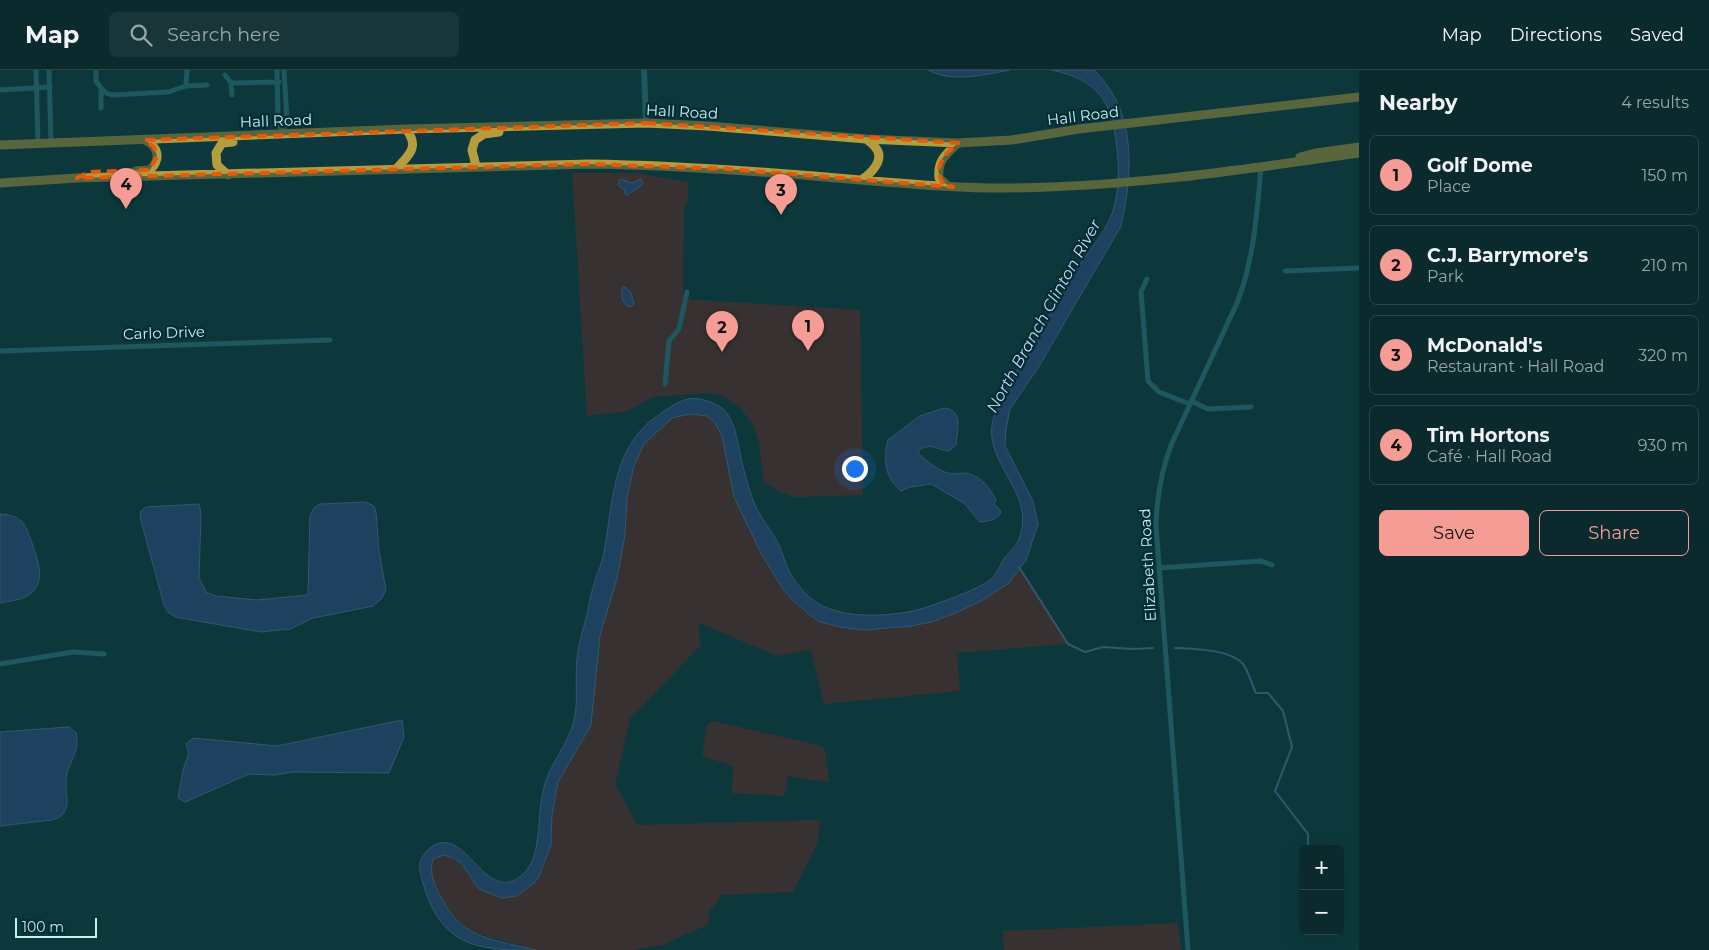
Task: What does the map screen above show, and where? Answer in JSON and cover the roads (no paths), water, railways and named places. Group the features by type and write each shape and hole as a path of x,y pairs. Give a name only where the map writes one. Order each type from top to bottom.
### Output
{"highway":[{"name":"Hall Road","path":"0,145 406,129 646,123 708,126 866,139 958,143 1012,140 1079,130 1359,98"},
{"path":"476,166 473,146 479,136 489,132 544,130 558,124"},
{"path":"397,168 410,153 413,146 412,139 406,129"},
{"path":"228,175 217,166 216,152 222,143 283,135"},
{"path":"860,180 873,171 878,158 876,147 866,139"},
{"path":"77,178 89,172 150,170 157,161 156,150 151,143 145,140"},
{"path":"953,187 942,182 938,171 939,163 943,157 958,143"},
{"path":"1288,163 1305,155 1359,147"},
{"path":"0,182 397,168 650,164 953,187 1078,186 1135,182 1261,168 1359,153"}],"street":[{"path":"36,70 38,143"},
{"path":"49,70 51,142"},
{"path":"96,70 96,81 106,93 112,95 168,92 186,86 207,85"},
{"path":"186,70 186,86"},
{"path":"277,70 278,120 283,135"},
{"path":"283,135 287,119 284,70"},
{"path":"644,70 646,123"},
{"path":"225,74 232,83 232,95"},
{"path":"232,83 285,81"},
{"path":"0,90 50,87"},
{"path":"101,88 101,108"},
{"name":"Elizabeth Road","path":"1188,950 1156,524 1160,482 1169,450 1246,281 1252,252 1261,168"},
{"path":"1285,272 1359,268"},
{"path":"1146,279 1141,292 1148,381 1159,392 1208,408 1251,407"},
{"path":"665,384 668,341 679,329 688,292"},
{"name":"Carlo Drive","path":"0,351 330,340"},
{"path":"1159,568 1261,561 1272,565"},
{"path":"0,664 73,652 104,654"}],"water":[{"path":"928,70 1010,70 979,76 957,77 937,74"},
{"name":"North Branch Clinton River","path":"1051,70 1094,70 1108,87 1118,104 1125,124 1129,164 1128,185 1121,226 1038,368 1010,409 1005,446 1033,501 1038,524 1026,560 1009,583 981,601 931,622 911,626 866,630 839,627 818,621 795,603 783,589 762,555 734,497 722,436 715,423 707,416 690,414 672,418 644,444 634,466 627,497 625,535 617,578 600,635 591,725 558,782 552,815 551,845 539,876 535,882 517,896 502,898 479,889 461,863 453,858 444,855 433,859 433,880 450,911 462,925 481,936 536,950 486,947 472,944 458,937 436,915 428,898 421,875 421,860 431,847 443,843 454,845 464,852 483,872 494,879 505,882 517,879 530,865 536,848 545,784 570,732 575,716 578,649 591,594 602,561 614,488 619,470 635,437 648,423 662,413 688,399 701,399 723,409 735,430 753,501 779,545 791,575 796,583 813,600 835,611 861,615 888,614 913,611 941,602 965,593 990,580 1005,557 1016,545 1022,526 1022,510 1017,495 995,451 992,436 993,420 1002,397 1014,376 1079,266 1107,225 1116,201 1118,180 1116,138 1111,115 1106,104 1093,88 1084,82 1075,77"},
{"path":"620,179 632,183 641,179 643,184 627,195 625,190 618,185"},
{"path":"623,287 631,293 634,304 632,306 629,307 623,301"},
{"path":"944,408 950,410 957,417 956,445 949,451 926,447 918,451 919,454 944,472 969,474 983,482 996,500 994,504 1001,511 993,519 980,522 964,503 931,484 910,487 901,491 889,474 886,461 888,440 920,416"},
{"path":"365,502 374,506 376,512 379,551 386,590 381,599 373,606 313,618 290,629 261,632 175,617 168,612 164,605 140,517 141,511 146,507 199,504 201,514 199,578 206,592 216,596 257,600 308,595 310,516 314,508 320,504"},
{"path":"0,514 15,517 25,526 36,556 39,576 35,589 30,594 20,599 0,603"},
{"path":"402,720 404,737 389,773 293,772 275,775 249,774 185,802 178,798 183,770 189,753 186,744 193,738 277,746"},
{"path":"69,727 76,733 77,747 67,774 67,805 63,813 60,817 52,820 0,826 0,732"}],"waterway":[{"path":"1019,567 1068,644 1085,652 1103,647 1153,648"},
{"path":"1175,648 1211,651 1230,655 1237,659 1245,667 1256,693 1268,693 1283,711 1292,747 1275,791 1308,834 1308,845"}],"place":[{"name":"Tim Hortons","path":"126,209"},
{"name":"McDonald's","path":"781,215"},
{"name":"Golf Dome","path":"808,351"},
{"name":"C.J. Barrymore's","path":"722,352"}]}
